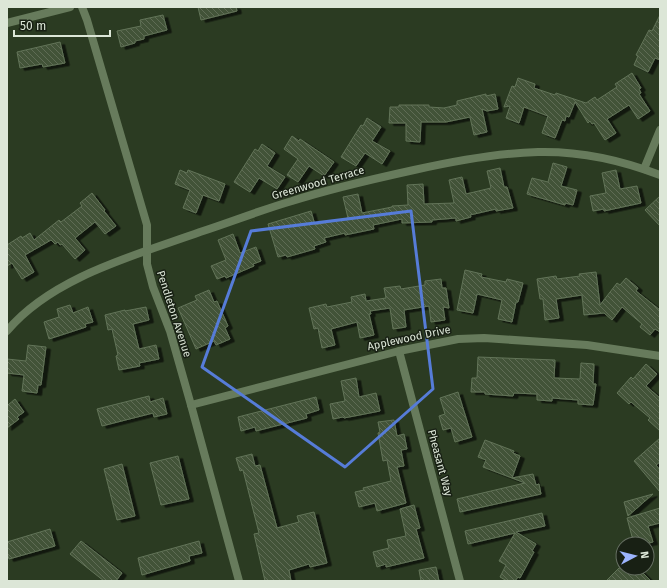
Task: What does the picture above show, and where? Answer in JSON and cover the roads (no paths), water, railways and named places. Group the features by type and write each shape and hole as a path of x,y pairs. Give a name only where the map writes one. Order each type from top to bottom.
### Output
{"street":[{"path":"7,23 70,7"},
{"name":"Pendleton Avenue","path":"82,7 147,225 147,264 153,287 170,331 239,581"},
{"path":"644,169 660,130"},
{"name":"Greenwood Terrace","path":"7,331 32,308 59,289 84,275 146,251 293,201 402,172 468,159 522,152 560,152 606,158 660,175"},
{"name":"Applewood Drive","path":"191,405 399,351 458,339 484,338 587,345 660,356"},
{"name":"Pheasant Way","path":"399,351 460,581"}]}
